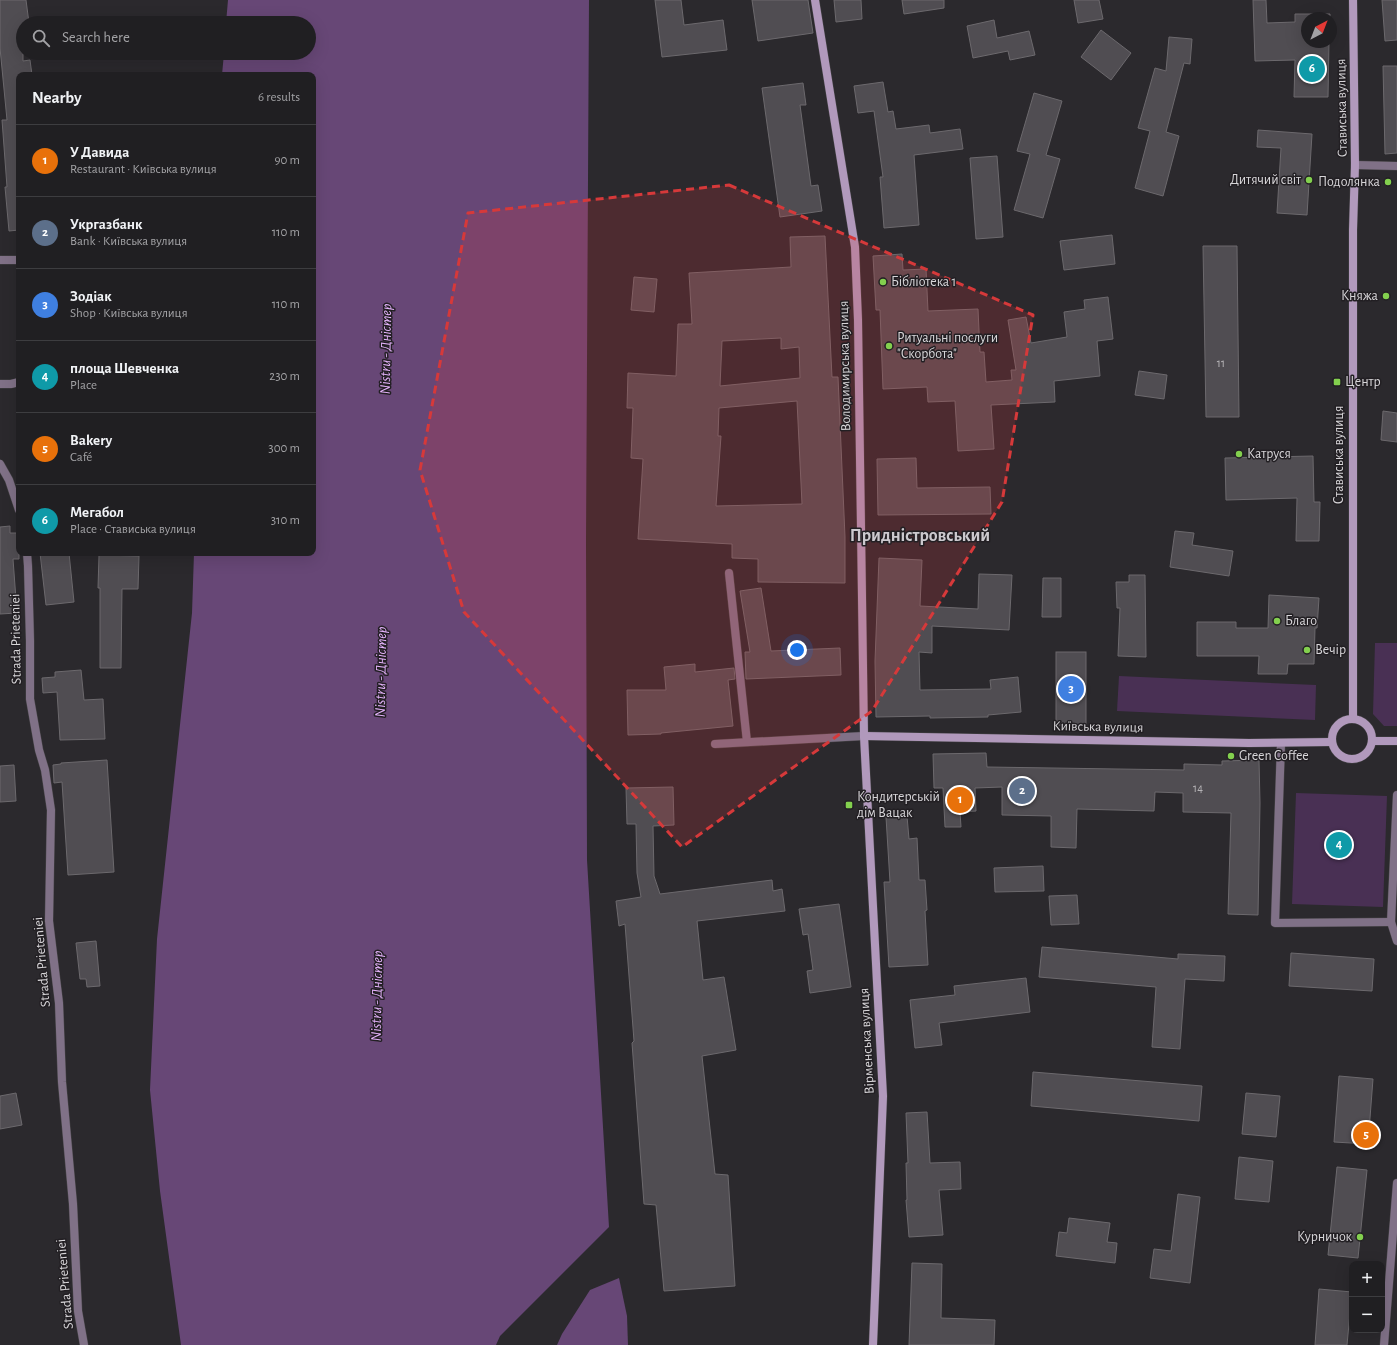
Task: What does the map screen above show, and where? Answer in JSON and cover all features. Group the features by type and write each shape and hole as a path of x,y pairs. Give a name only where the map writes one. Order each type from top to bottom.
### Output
{"main road":[{"name":"Володимирська вулиця","path":"815,0 855,247 858,320 864,736"},
{"name":"Стависька вулиця","path":"1353,0 1355,165 1353,245 1353,719"},
{"path":"1353,719 1363,722 1368,727 1372,735 1372,741 1367,753 1355,759 1348,759 1336,753 1331,742 1334,729 1338,724 1345,720 1353,719"},
{"name":"Київська вулиця","path":"864,736 1281,743 1331,742"},
{"name":"Вірменська вулиця","path":"864,736 884,1096 873,1345"},
{"path":"1372,741 1397,741"}],"street":[{"path":"1355,165 1397,166"},
{"path":"0,260 16,260"},
{"path":"0,384 16,383"},
{"path":"0,464 9,480 16,501"},
{"name":"Strada Prieteniei","path":"27,556 30,699 52,810 49,921 59,1003 62,1082 73,1204 78,1311 84,1345"},
{"path":"729,572 748,742"},
{"path":"715,744 864,736"},
{"path":"1281,743 1275,923 1391,922"},
{"path":"1397,795 1391,922 1397,941"},
{"path":"1384,1345 1397,1183"}],"highlighted area":[{"path":"729,185 1033,315 1002,502 872,711 682,847 464,612 420,470 468,213"}],"shaded area":[{"path":"1375,643 1397,643 1397,726 1384,726 1373,714"},
{"path":"1119,676 1316,685 1315,720 1117,711"},
{"path":"1296,793 1387,796 1383,907 1292,904"}],"water":[{"name":"Nistru - Дністер","path":"228,0 589,0 586,543 587,860 609,1227 500,1336 496,1345 181,1345 160,1191 150,1090 157,939 192,613 194,556 316,556 316,72 222,72 223,60 316,60 316,16 227,16"},
{"path":"619,1278 627,1316 628,1345 557,1345 562,1334 590,1290"}],"building":[{"path":"0,0 26,0 28,16 16,16 16,60 30,60 32,72 16,72 16,230 9,231 5,187 7,187 2,120 7,120 0,48"},
{"path":"655,0 681,0 684,25 723,20 727,50 662,57"},
{"path":"752,0 808,0 813,33 758,41"},
{"path":"834,0 861,0 862,19 836,22"},
{"path":"902,0 944,0 944,8 904,14"},
{"path":"1074,0 1099,0 1103,19 1078,23"},
{"path":"1253,0 1266,0 1267,23 1295,22 1295,14 1301,14 1301,48 1329,48 1328,97 1294,97 1295,60 1255,61"},
{"path":"1382,0 1397,0 1397,40 1385,41"},
{"path":"994,20 997,38 1029,31 1035,55 1010,60 1008,51 973,58 967,26"},
{"path":"1101,30 1131,53 1111,80 1081,57"},
{"path":"1169,37 1192,39 1190,64 1184,63 1166,132 1179,136 1163,196 1135,188 1150,131 1138,128 1155,68 1166,71"},
{"path":"1383,66 1397,66 1397,153 1385,154"},
{"path":"883,82 888,112 893,111 896,129 929,125 930,133 960,129 963,149 914,155 919,225 884,228 880,177 883,177 874,111 858,113 854,86"},
{"path":"803,83 806,105 800,105 811,186 818,185 822,211 780,217 762,88"},
{"path":"1034,93 1062,101 1046,155 1060,159 1043,218 1014,210 1030,154 1017,151"},
{"path":"1258,130 1312,134 1307,215 1277,213 1281,148 1257,147"},
{"path":"997,156 1003,237 976,239 970,158"},
{"path":"1112,235 1115,264 1064,270 1060,241"},
{"path":"825,236 832,377 838,377 845,537 845,583 758,582 758,559 732,558 732,544 638,539 643,459 631,458 633,408 627,408 628,373 676,376 678,324 692,324 689,273 791,267 790,237","holes":["781,338 781,349 799,347 800,378 720,386 722,341","797,401 802,504 716,506 721,436 718,436 719,408"]},
{"path":"1203,246 1237,246 1239,417 1206,417"},
{"path":"902,254 903,270 926,269 928,311 978,309 980,352 984,352 986,382 1012,380 1011,370 1016,370 1008,320 1026,317 1031,343 1067,337 1064,312 1085,309 1084,300 1108,297 1113,339 1097,341 1100,376 1054,381 1055,402 991,405 994,449 958,451 955,401 928,402 927,387 883,389 880,310 876,310 873,256"},
{"path":"634,277 657,279 654,312 631,310"},
{"path":"1139,371 1167,375 1164,399 1135,395"},
{"path":"1383,411 1397,413 1397,442 1381,440"},
{"path":"1313,456 1314,502 1320,502 1319,541 1296,541 1297,498 1226,500 1225,458"},
{"path":"916,458 917,488 990,487 991,514 878,515 877,459"},
{"path":"10,526 10,533 16,533 16,556 19,556 19,559 13,559 17,613 0,614 0,527"},
{"path":"1175,531 1194,533 1192,545 1233,551 1229,576 1170,567"},
{"path":"40,556 69,556 74,602 46,605"},
{"path":"99,556 139,556 138,589 122,589 121,668 100,668 100,588 98,588"},
{"path":"879,558 922,560 920,606 978,609 979,574 1012,575 1009,630 932,626 932,653 919,652 920,690 991,689 990,680 1018,677 1021,712 988,715 988,717 876,717 875,661"},
{"path":"1129,575 1145,575 1146,657 1118,656 1120,608 1117,608 1116,582 1129,582"},
{"path":"1043,578 1061,578 1061,617 1042,617"},
{"path":"761,588 771,651 840,648 841,675 746,679 745,652 750,652 740,591"},
{"path":"1269,595 1319,598 1317,628 1315,628 1314,664 1288,664 1287,674 1258,674 1259,656 1197,656 1197,622 1236,622 1236,628 1268,628"},
{"path":"1056,652 1086,652 1086,725 1056,725"},
{"path":"695,664 695,672 734,668 735,679 728,680 733,726 661,734 628,735 627,690 666,690 664,667"},
{"path":"81,670 84,700 103,699 105,739 60,740 57,692 43,693 42,678 55,677 55,672"},
{"path":"986,753 987,767 1184,770 1184,764 1222,765 1222,761 1259,760 1260,803 1258,915 1228,914 1231,813 1183,812 1183,793 1155,792 1154,811 1077,809 1076,848 1051,847 1051,816 1002,815 1002,787 975,788 976,811 960,812 961,827 945,827 943,788 934,788 933,754"},
{"path":"107,760 114,872 68,875 62,782 54,783 53,765 61,763"},
{"path":"14,765 16,801 0,802 0,766"},
{"path":"673,787 674,825 653,826 654,876 660,894 772,880 773,891 782,889 785,911 697,921 703,980 724,977 736,1050 702,1056 715,1174 728,1175 735,1286 664,1291 656,1205 644,1204 625,924 619,926 616,901 641,897 637,873 636,824 627,824 626,788"},
{"path":"907,816 909,839 917,838 919,880 925,880 928,965 889,967 884,882 890,882 886,817"},
{"path":"1043,866 1044,891 995,892 994,868"},
{"path":"1077,895 1079,924 1051,925 1049,896"},
{"path":"839,904 851,987 810,993 807,971 813,970 808,934 803,935 799,909"},
{"path":"96,941 100,986 87,987 86,979 80,979 76,943"},
{"path":"1042,947 1178,959 1178,954 1225,956 1224,981 1185,979 1180,1049 1152,1047 1156,987 1039,977"},
{"path":"1291,953 1374,959 1372,991 1289,986"},
{"path":"1026,978 1030,1012 939,1023 942,1045 915,1048 910,1000 955,995 954,986"},
{"path":"1033,1072 1202,1086 1199,1121 1031,1106"},
{"path":"1339,1076 1373,1079 1368,1144 1334,1142"},
{"path":"16,1093 22,1125 0,1129 0,1096"},
{"path":"1246,1093 1280,1096 1276,1137 1242,1134"},
{"path":"927,1112 930,1163 960,1162 961,1189 939,1190 943,1235 909,1237 906,1200 906,1163 908,1163 906,1113"},
{"path":"1239,1157 1273,1161 1269,1202 1235,1199"},
{"path":"1337,1167 1367,1170 1358,1258 1328,1255"},
{"path":"1178,1194 1200,1197 1190,1283 1150,1278 1154,1249 1171,1251"},
{"path":"1069,1218 1110,1223 1107,1242 1117,1243 1115,1263 1056,1256 1059,1232 1067,1233"},
{"path":"912,1263 942,1264 941,1318 995,1320 994,1345 909,1345"},
{"path":"1319,1289 1349,1292 1349,1324 1347,1345 1315,1345"}],"place":[{"name":"Мегабол","path":"1312,69"},
{"name":"Дитячий світ","path":"1309,180"},
{"name":"Подолянка","path":"1388,182"},
{"name":"Бібліотека 1","path":"883,282"},
{"name":"Княжа","path":"1386,296"},
{"name":"Ритуальні послуги \"Скорбота\"","path":"889,346"},
{"name":"Центр","path":"1337,382"},
{"name":"Катруся","path":"1239,454"},
{"name":"Благо","path":"1277,621"},
{"name":"Вечір","path":"1307,650"},
{"name":"Зодіак","path":"1071,689"},
{"name":"Green Coffee","path":"1231,756"},
{"name":"Укргазбанк","path":"1022,791"},
{"name":"У Давида","path":"960,800"},
{"name":"Кондитерській дім Вацак","path":"849,805"},
{"name":"площа Шевченка","path":"1339,845"},
{"name":"Bakery","path":"1366,1135"},
{"name":"Курничок","path":"1360,1237"}],"district":[{"name":"Придністровський","path":"920,536"}]}
